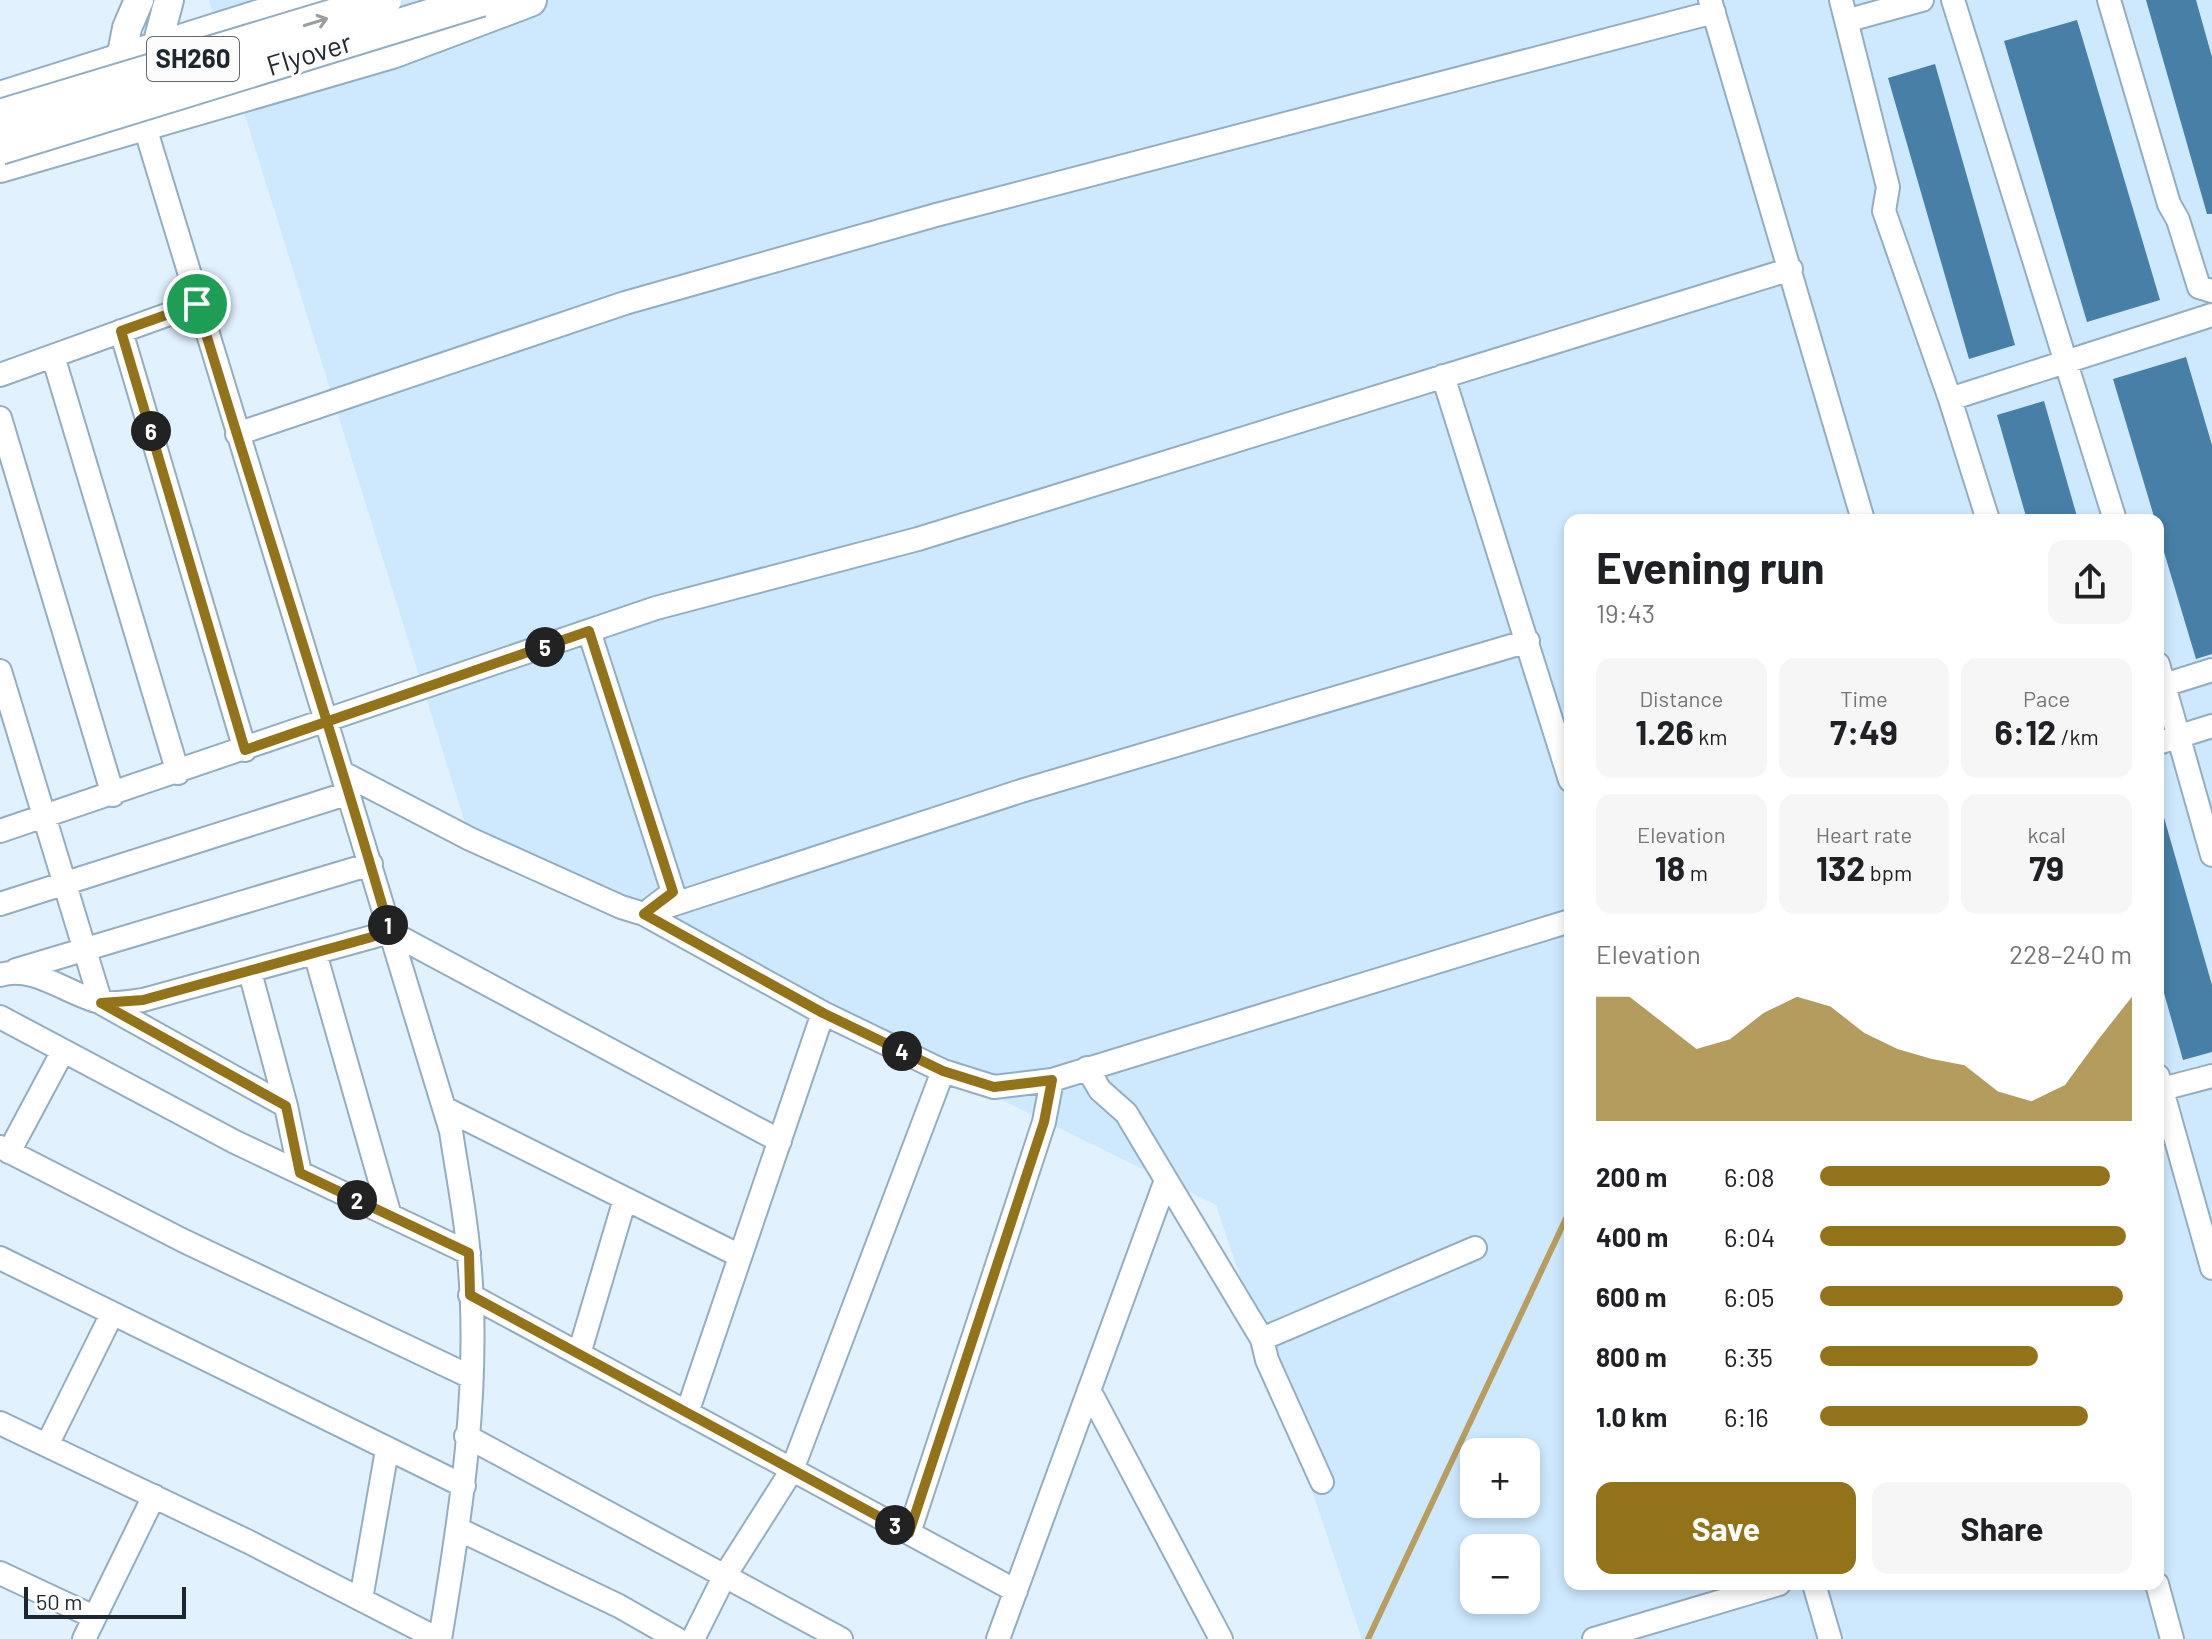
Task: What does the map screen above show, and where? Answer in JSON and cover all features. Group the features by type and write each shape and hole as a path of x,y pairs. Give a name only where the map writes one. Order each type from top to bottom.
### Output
{"highway":[{"name":"SH260","path":"0,98 311,0"},
{"name":"Flyover","path":"0,116 385,0"},
{"name":"Flyover","path":"0,148 481,0"},
{"path":"0,166 392,52 530,0"}],"main road":[{"path":"111,133 119,63 139,0"},
{"path":"144,124 153,52 169,0"}],"street":[{"path":"1922,0 1845,10 1888,187 1884,211 1950,399 1986,514"},
{"path":"1953,0 2113,514"},
{"path":"2109,0 2169,204 2178,220 2199,287 2212,291"},
{"path":"237,434 625,303 936,215 1712,6 1861,514"},
{"path":"0,1423 154,1496 439,1639 464,1486 471,1377 469,1253 451,1131 144,124"},
{"path":"0,831 327,723 656,608 918,539 1791,269"},
{"path":"0,375 197,304"},
{"path":"1950,399 2068,361 2211,321"},
{"path":"121,331 245,750"},
{"path":"53,356 178,773"},
{"path":"1443,376 1564,760"},
{"path":"0,418 113,795"},
{"path":"589,631 673,892 644,914"},
{"path":"644,914 1021,791 1528,641"},
{"path":"2164,678 2212,670"},
{"path":"0,671 101,1003"},
{"path":"2164,710 2168,740 2212,855"},
{"path":"2168,740 2212,726"},
{"path":"0,904 67,884 346,783 621,907 644,914 823,1013 943,1071 994,1087 1052,1080 1564,923"},
{"path":"8,972 371,864"},
{"path":"101,1003 143,1000 390,932 780,1141"},
{"path":"315,953 390,1216"},
{"path":"8,972 101,1003 286,1106"},
{"path":"250,972 286,1106 300,1173"},
{"path":"687,1413 823,1013"},
{"path":"0,1017 300,1173 469,1253"},
{"path":"63,1051 5,1149 184,1241 471,1377"},
{"path":"1087,1068 1100,1090 1126,1113 1262,1339 1267,1360 1322,1482"},
{"path":"693,1639 724,1577 792,1470 943,1071"},
{"path":"2164,1082 2212,1076"},
{"path":"909,1533 1044,1122 1052,1080"},
{"path":"2164,1097 2212,1268"},
{"path":"444,1108 740,1256"},
{"path":"998,1639 1166,1180"},
{"path":"579,1354 625,1199"},
{"path":"1262,1339 1475,1248"},
{"path":"0,1258 464,1486"},
{"path":"470,1295 1016,1591"},
{"path":"47,1445 112,1314"},
{"path":"1089,1390 1221,1639"},
{"path":"466,1436 841,1639"},
{"path":"361,1599 387,1450"},
{"path":"84,1639 154,1496"},
{"path":"458,1529 619,1606 677,1639"},
{"path":"0,1573 94,1617"},
{"path":"1594,1639 1759,1590"},
{"path":"1816,1590 1830,1639"},
{"path":"2159,1590 2172,1639"}],"shaded area":[{"path":"209,0 2212,0 2212,1639 1362,1639 1216,1205 470,839"}],"building":[{"path":"2146,0 2196,0 2212,57 2212,214 2207,214"},
{"path":"2077,20 2160,300 2087,322 2004,41"},
{"path":"1935,64 2015,345 1969,359 1888,78"},
{"path":"2186,357 2212,445 2212,654 2196,659 2164,552 2164,514 2153,514 2113,379"},
{"path":"2044,401 2076,514 2025,514 1997,415"},
{"path":"2164,817 2212,985 2212,1052 2183,1060 2164,993"}],"waterway":[{"path":"1368,1639 1564,1223"}],"route":[{"path":"197,304 121,331 245,750 327,723 589,631 673,892 644,914 823,1013 943,1071 994,1087 1052,1080 1044,1122 909,1533 470,1295 469,1253 300,1173 286,1106 194,1052 101,1003 143,1000 390,932 366,846 349,793 343,773 327,723 272,547 244,459 197,304"}]}
